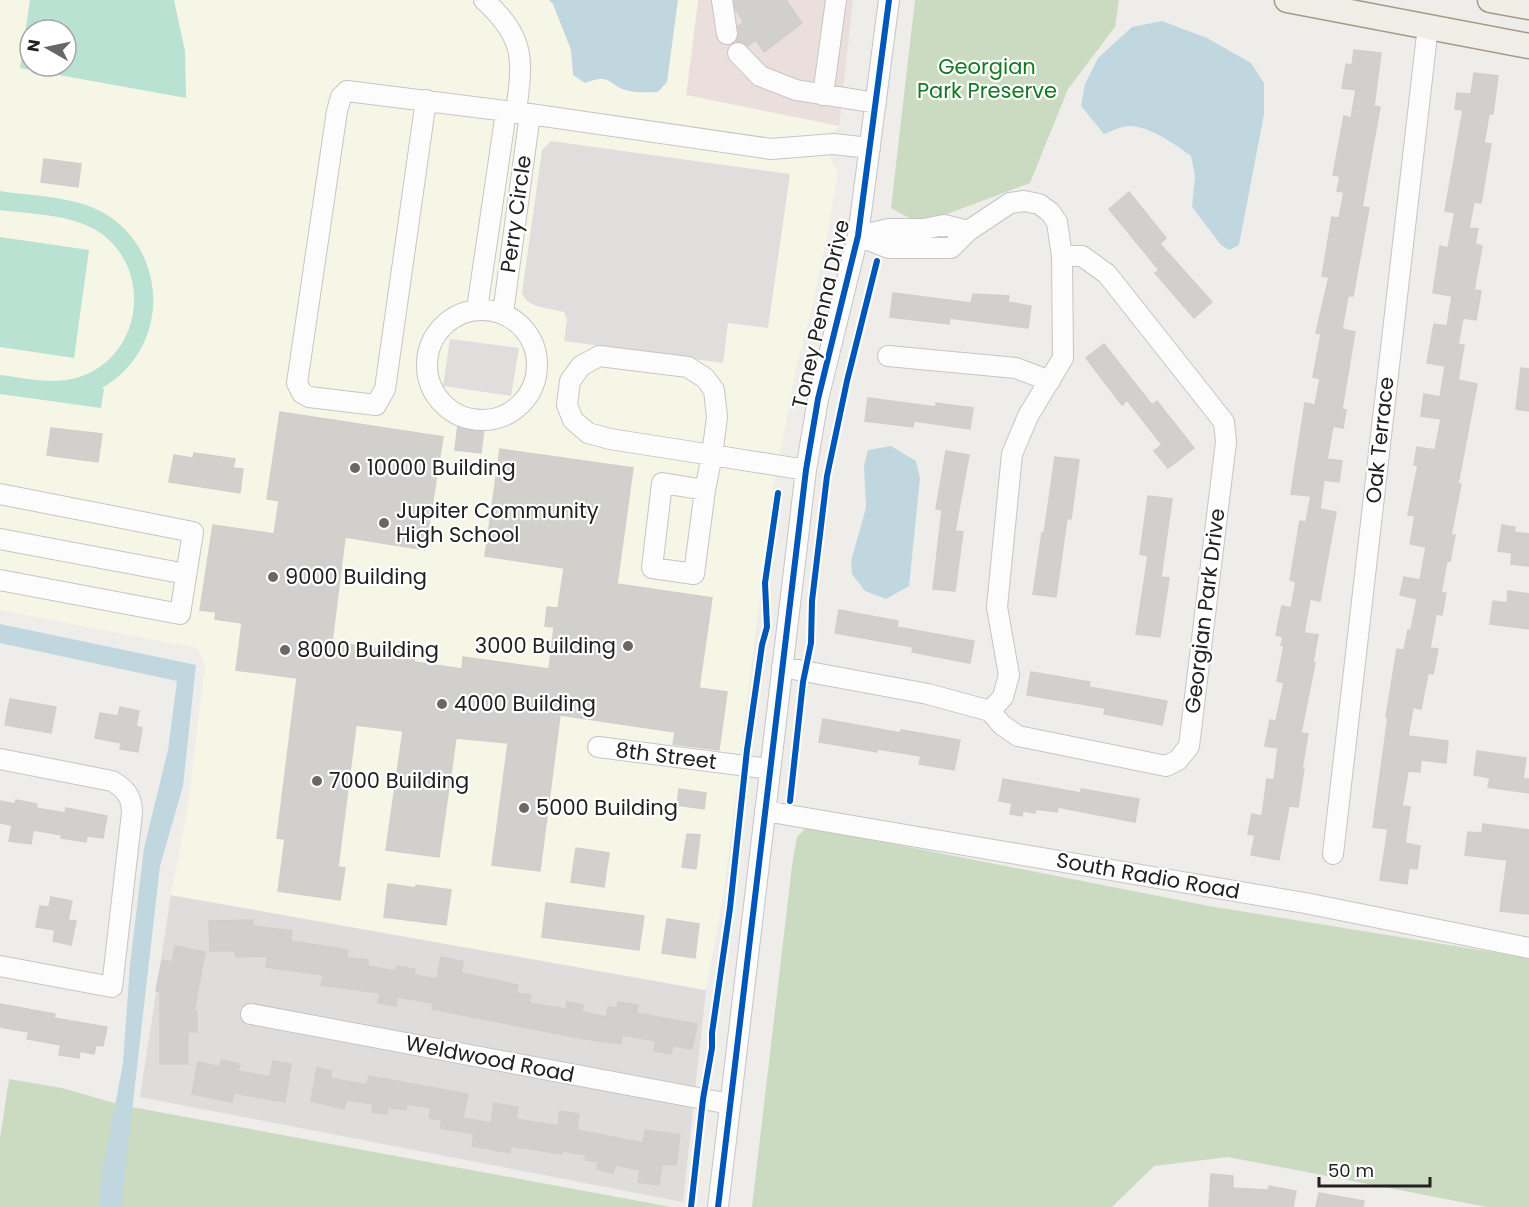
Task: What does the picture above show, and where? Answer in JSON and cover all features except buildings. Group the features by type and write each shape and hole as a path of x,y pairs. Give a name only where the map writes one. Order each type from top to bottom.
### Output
{"main road":[{"path":"1287,0 1529,46"},
{"path":"1490,0 1529,8"}],"street":[{"name":"Perry Circle","path":"484,0 500,15 516,40 521,69 503,313"},
{"path":"722,0 727,34"},
{"path":"823,95 836,0"},
{"name":"Toney Penna Drive","path":"718,1207 806,470 818,399 858,236 889,0"},
{"name":"Oak Terrace","path":"1333,854 1428,26"},
{"path":"738,53 760,76 796,90 876,103"},
{"path":"426,100 385,389 376,405 309,397 302,393 297,383 337,111 341,97 347,91 426,100 771,149 833,144 870,148"},
{"name":"Perry Circle","path":"477,309 517,113"},
{"path":"858,236 889,230 924,229 944,225 968,231 1010,203 1024,201 1039,204 1050,212 1057,222 1062,256 1063,358 1028,416 1012,454 997,608 1009,675 1003,697 990,711"},
{"name":"Georgian Park Drive","path":"782,667 928,694 990,711 1002,725 1018,736 1166,766 1178,760 1189,746 1226,442 1224,422 1107,274 1082,256 1062,256"},
{"path":"477,309 503,313 514,319 527,332 534,344 537,357 537,373 526,399 509,413 487,420 468,419 450,410 436,395 430,384 427,358 434,338 441,327 457,315 477,309"},
{"path":"705,490 662,483 652,568 694,574 705,490 712,455 717,417 714,390 705,378 688,367 599,356 581,366 570,381 567,405 573,420 588,433 610,439 712,455 806,470"},
{"path":"888,356 1016,368 1050,381"},
{"path":"0,494 193,532 180,615 0,580"},
{"path":"0,539 186,574"},
{"name":"8th Street","path":"598,747 770,769"},
{"path":"0,759 112,781 128,793 132,803 112,987 0,966"},
{"name":"South Radio Road","path":"765,811 1305,903 1529,948"},
{"name":"Weldwood Road","path":"251,1014 729,1104"}],"shaded area":[{"name":"Jupiter Community High School","path":"0,0 698,0 686,95 839,126 828,137 829,157 838,172 828,231 796,368 773,489 724,891 706,990 171,895 188,806 205,665 197,648 0,610"},
{"path":"698,0 853,0 839,126 686,96"},
{"path":"551,141 790,174 768,328 728,323 723,363 564,341 567,319 564,312 536,306 527,301 522,293 542,150"},
{"path":"450,339 519,348 511,396 443,386"},
{"path":"171,895 706,990 683,1202 140,1097"}],"green space":[{"path":"30,0 174,0 185,51 186,98 75,78 78,78 78,18 27,18"},
{"name":"Georgian Park Preserve","path":"915,0 1119,0 1115,27 1068,89 1030,183 920,224 891,208"},
{"path":"0,191 63,199 87,205 117,222 132,237 143,255 150,275 153,296 152,318 146,339 135,358 120,375 102,388 104,389 101,408 0,394 0,375 41,380 72,379 104,364 120,347 130,326 134,304 132,281 124,260 110,241 90,227 69,219 0,210"},
{"path":"0,237 89,250 74,358 0,347"},
{"path":"807,827 1209,906 1529,958 1529,1207 1487,1207 1228,1157 1154,1166 1112,1207 752,1207 792,866 797,837"},
{"path":"9,1079 62,1088 121,1105 671,1207 0,1207 0,1139"}],"water":[{"path":"549,0 678,0 667,82 658,92 636,92 622,89 601,79 585,83 573,75 571,50 553,4"},
{"path":"1162,21 1207,38 1251,63 1264,83 1264,114 1239,245 1229,250 1221,245 1192,207 1195,176 1191,156 1163,137 1139,127 1125,126 1104,134 1081,106 1085,84 1098,58 1132,27"},
{"path":"891,446 916,461 920,478 909,586 886,599 865,591 852,574 851,561 866,508 864,466 868,450"},
{"path":"0,624 196,665 183,786 160,866 121,1207 99,1207 101,1181 123,1063 130,965 144,848 168,750 177,681 0,643"}],"cycle path":[{"path":"718,1207 806,470 818,399 858,236 889,0"},
{"path":"790,801 803,682 811,643 812,601 827,476 847,381 877,261"},
{"path":"691,1207 703,1099 730,908 747,750 762,645 767,627 765,583 778,493"}],"place":[{"name":"10000 Building","path":"355,468"},
{"name":"Jupiter Community High School","path":"384,523"},
{"name":"9000 Building","path":"273,577"},
{"name":"3000 Building","path":"628,646"},
{"name":"8000 Building","path":"285,650"},
{"name":"4000 Building","path":"442,704"},
{"name":"7000 Building","path":"317,781"},
{"name":"5000 Building","path":"524,808"}]}
